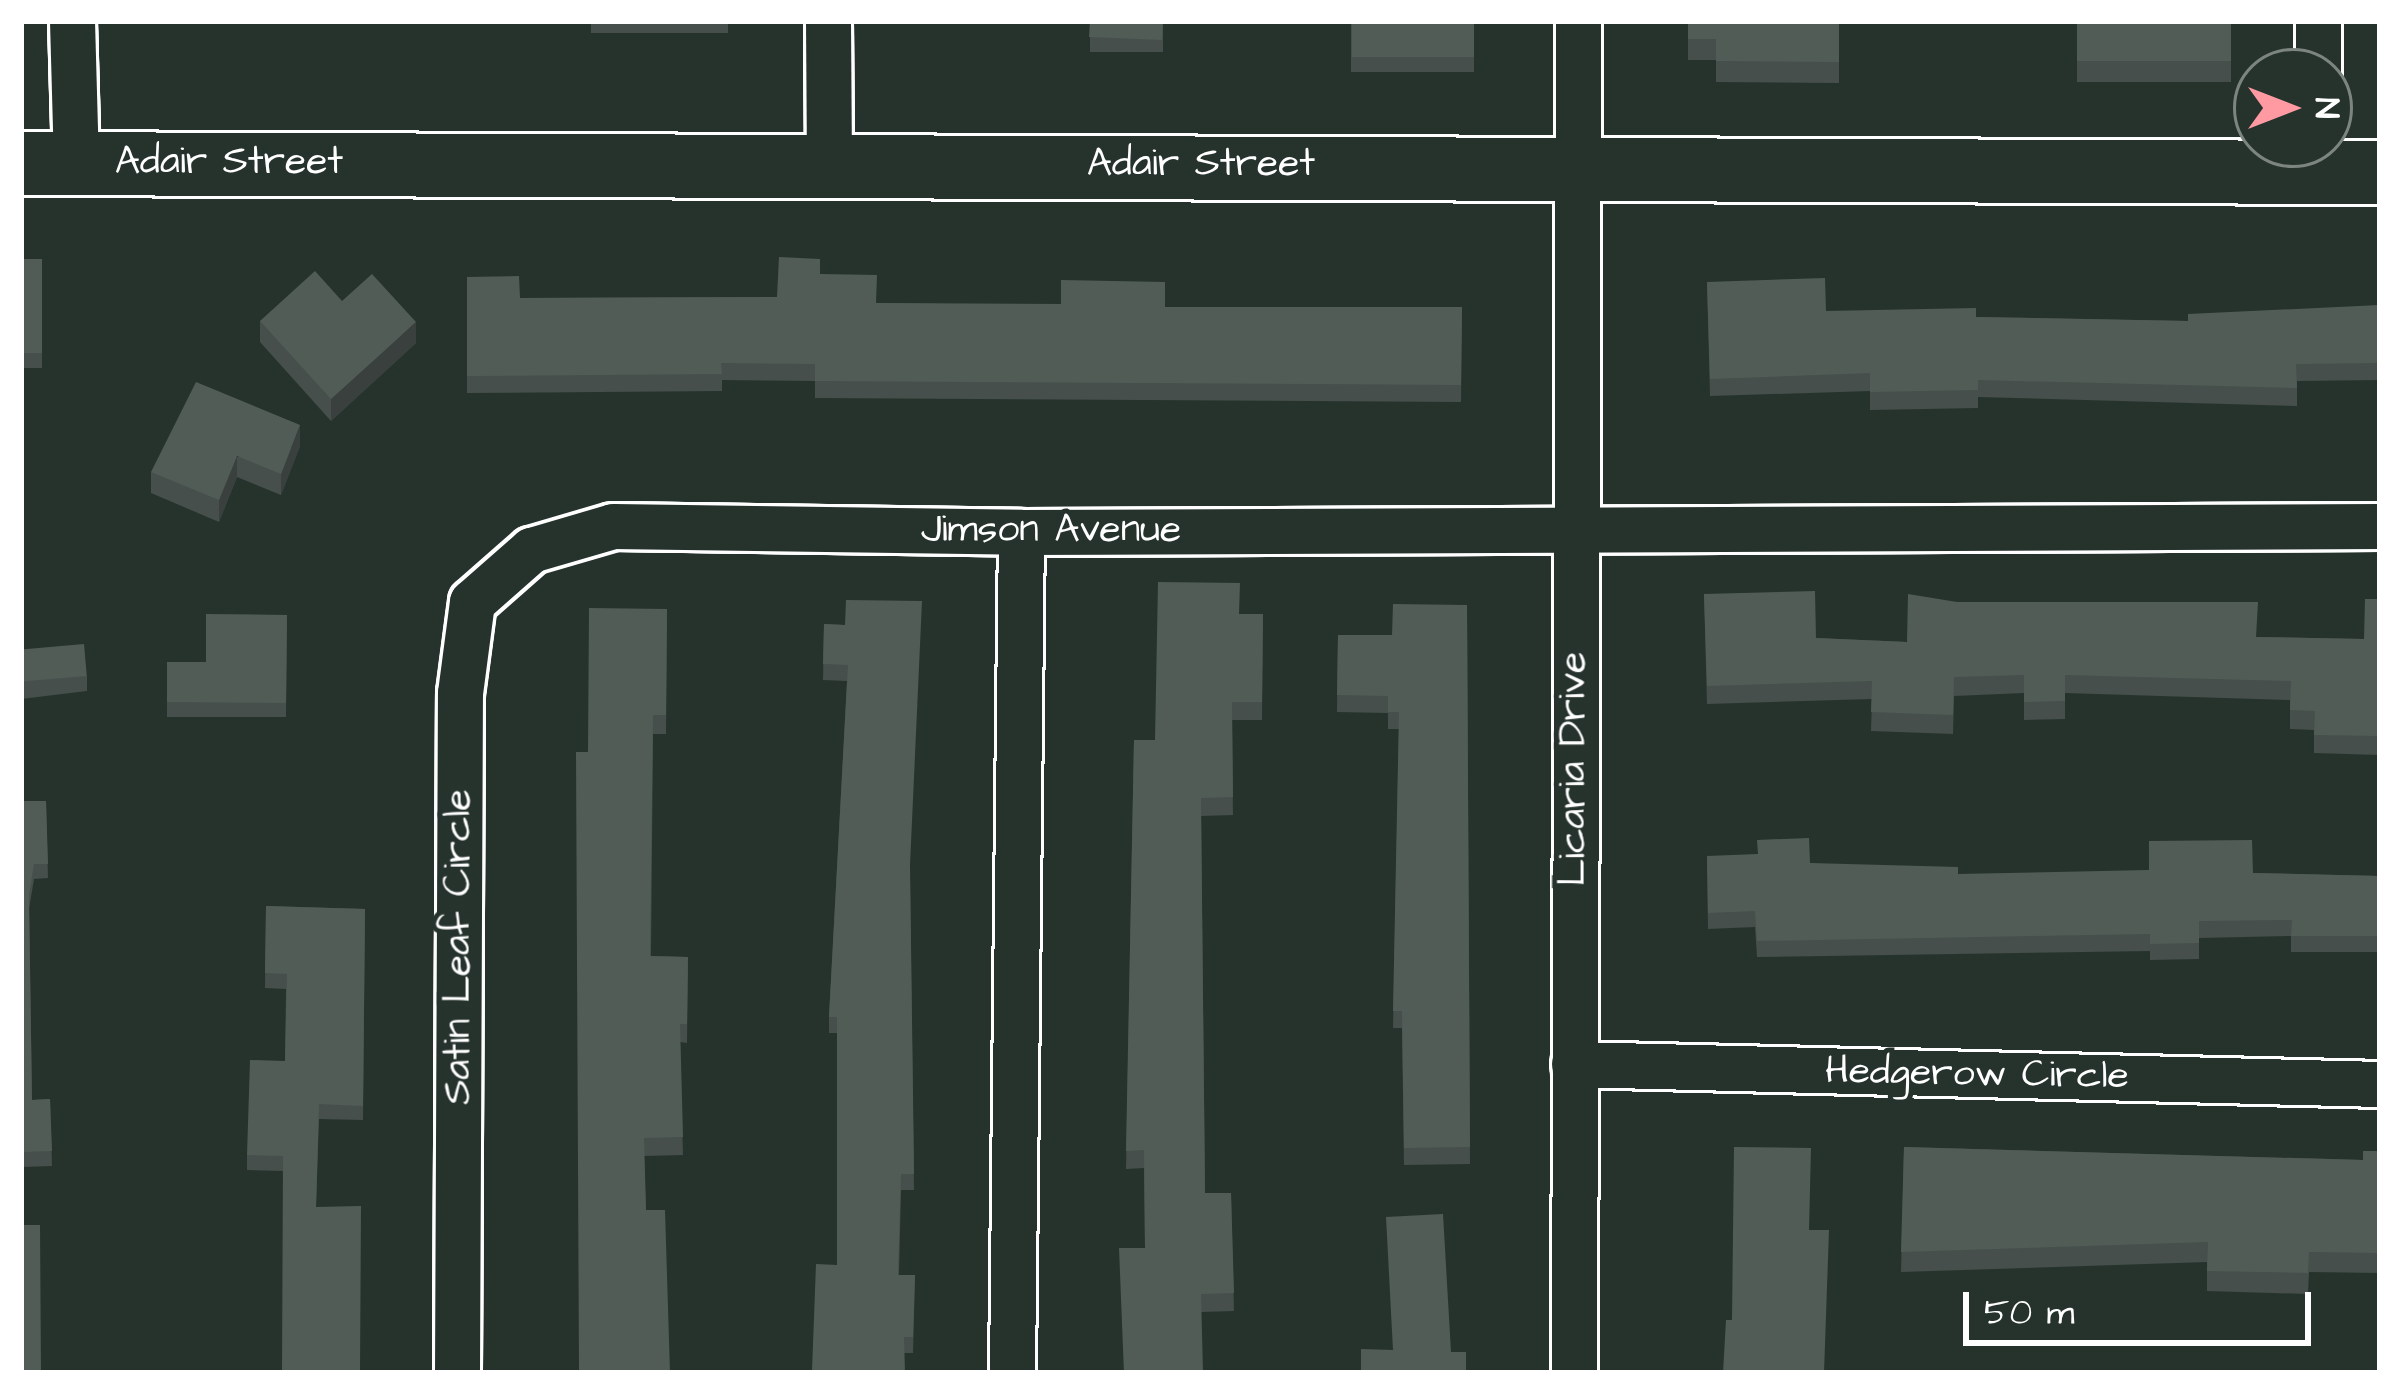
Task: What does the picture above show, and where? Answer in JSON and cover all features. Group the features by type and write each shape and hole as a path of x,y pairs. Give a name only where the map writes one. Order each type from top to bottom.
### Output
{"street":[{"path":"49,162 72,21"},
{"path":"828,21 829,162"},
{"name":"Licaria Drive","path":"1574,1373 1578,21"},
{"name":"Adair Street","path":"49,162 1578,166 2233,159"},
{"name":"Jimson Avenue","path":"532,550 614,526 1021,532 1574,526"},
{"path":"1574,526 2380,526"},
{"path":"1012,1373 1021,532"},
{"name":"Satin Leaf Circle","path":"457,1373 460,694 472,602 532,550"},
{"name":"Hedgerow Circle","path":"1574,1064 2380,1084"}],"building":[{"path":"1090,21 1163,21 1162,40 1089,37"},
{"path":"1352,21 1474,21 1474,57 1352,57"},
{"path":"1688,21 1839,21 1839,62 1716,61 1716,39 1688,39"},
{"path":"2077,21 2231,21 2231,61 2077,61"},
{"path":"779,257 820,259 820,274 877,275 876,303 1061,304 1061,280 1165,282 1165,307 1462,307 1461,385 815,381 815,364 721,363 722,374 467,376 467,277 519,276 520,298 777,297"},
{"path":"21,259 42,259 42,353 21,353"},
{"path":"315,271 342,301 372,274 416,322 331,399 260,321"},
{"path":"1825,278 1826,311 1976,308 1976,317 2188,321 2188,314 2380,305 2380,363 2296,364 2297,388 1978,380 1978,390 1870,392 1870,373 1710,379 1707,282"},
{"path":"196,382 300,425 281,474 237,456 219,500 151,472"},
{"path":"1158,582 1240,583 1239,614 1263,614 1262,702 1232,702 1233,797 1201,798 1205,1193 1231,1193 1234,1293 1201,1294 1203,1373 1124,1373 1119,1248 1145,1248 1144,1150 1126,1151 1134,740 1155,740"},
{"path":"1815,591 1816,638 1907,642 1908,594 1957,602 2258,602 2256,637 2364,639 2365,599 2380,599 2380,736 2314,735 2315,711 2290,710 2291,681 2065,675 2065,701 2024,702 2024,675 1954,677 1953,715 1871,712 1872,681 1707,686 1704,594"},
{"path":"846,600 922,601 910,865 914,1174 901,1174 898,1275 915,1275 913,1337 904,1337 905,1373 800,1373 812,1371 816,1264 837,1265 837,1017 829,1017 848,665 823,664 824,624 845,625"},
{"path":"1393,604 1467,605 1470,1147 1404,1148 1402,1011 1393,1011 1399,712 1388,712 1388,696 1337,695 1338,635 1392,635"},
{"path":"589,608 667,609 666,715 653,715 650,956 688,957 687,1024 680,1024 683,1137 644,1138 646,1210 665,1210 670,1373 579,1373 576,752 588,752"},
{"path":"206,614 287,615 286,703 167,702 167,662 206,662"},
{"path":"84,644 87,676 24,681 21,649"},
{"path":"21,801 46,801 48,864 34,864 29,895 32,1100 50,1099 52,1151 22,1152 24,1225 40,1225 41,1373 21,1373"},
{"path":"1809,838 1810,863 1958,867 1958,874 2149,870 2149,841 2252,840 2253,873 2380,876 2380,936 2291,936 2292,920 2199,921 2199,943 2150,944 2150,934 1757,941 1755,911 1708,913 1707,856 1758,854 1757,840"},
{"path":"266,906 365,909 363,1106 319,1104 316,1207 361,1206 360,1373 282,1373 283,1156 247,1155 250,1060 285,1061 287,974 265,973"},
{"path":"1734,1147 1811,1148 1809,1230 1829,1230 1824,1373 1723,1373 1726,1320 1732,1320"},
{"path":"1904,1147 2363,1160 2363,1151 2380,1151 2380,1253 2309,1252 2308,1273 2207,1271 2208,1242 1901,1252"},
{"path":"1443,1214 1451,1352 1466,1352 1466,1373 1361,1373 1361,1349 1393,1350 1386,1217"}]}
